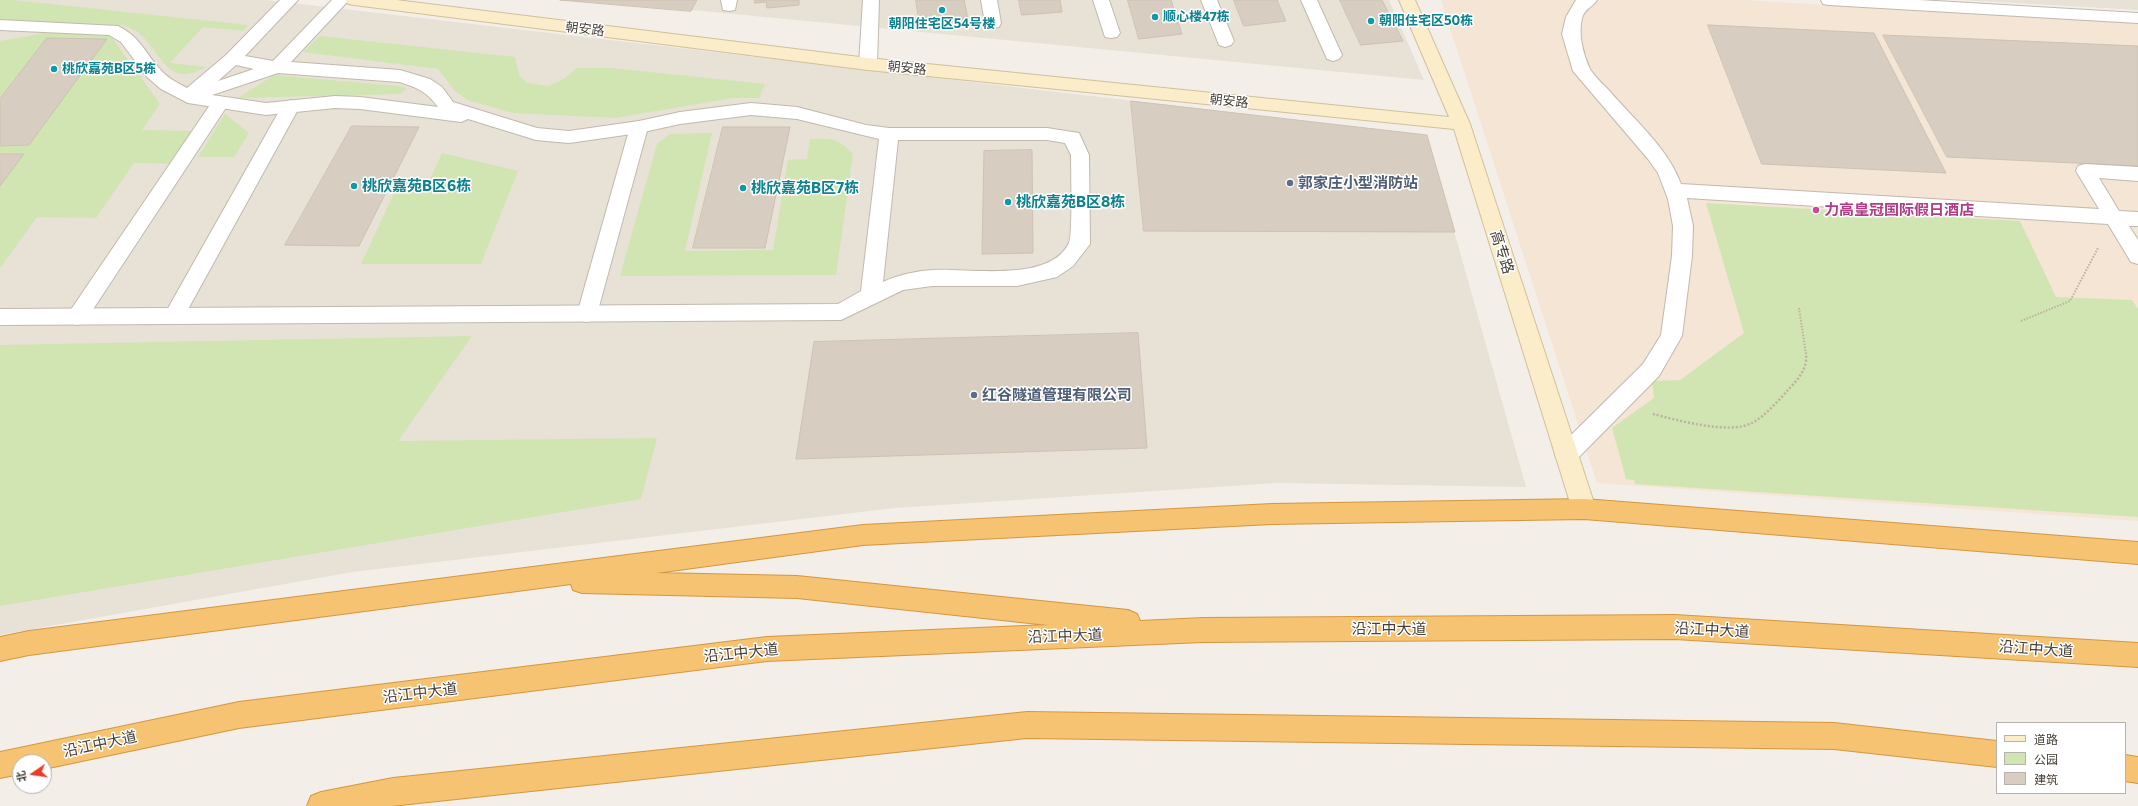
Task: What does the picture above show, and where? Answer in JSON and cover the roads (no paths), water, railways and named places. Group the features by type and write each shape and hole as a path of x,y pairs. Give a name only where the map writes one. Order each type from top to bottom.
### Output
{"highway":[{"path":"0,649 37,642 863,535 1272,514 1584,509 2138,553"},
{"path":"511,581 796,587 1203,630"},
{"name":"沿江中大道","path":"0,765 239,715 767,649 1203,630 1675,627 2138,655"},
{"path":"321,806 393,792 1027,726 1834,736 1996,754"},
{"path":"2126,768 2138,770"}],"street":[{"path":"188,97 232,59 290,0"},
{"path":"188,97 277,68 341,0"},
{"name":"朝安路","path":"354,0 868,64 1461,124"},
{"path":"868,64 871,0"},
{"path":"989,0 993,23"},
{"path":"1101,0 1111,33"},
{"path":"1209,0 1225,41"},
{"path":"1309,0 1333,55"},
{"name":"高专路","path":"1407,0 1461,124 1584,509"},
{"path":"1566,455 1651,370 1670,336 1682,256 1683,226 1675,190 1667,171 1655,154 1582,71 1571,34 1574,17 1582,3 1589,0"},
{"path":"1829,0 2138,18"},
{"path":"0,25 112,30 127,38 153,73 167,85 188,97 266,109 335,102 360,103 492,120"},
{"path":"0,317 841,312 871,295 900,283 925,279 1017,278 1050,272 1066,261 1080,244 1080,155 1072,138 1048,134 889,134 866,131 797,113 751,109 680,118 639,127 569,137 536,134 447,106 436,91 424,83 400,76 277,68 232,59"},
{"path":"77,317 220,103"},
{"path":"174,316 291,106"},
{"path":"587,314 639,127"},
{"path":"871,295 889,134"},
{"path":"2138,174 2085,171 2138,257"},
{"path":"1675,190 2138,219"}],"place":[{"name":"朝阳住宅区54号楼","path":"942,10"},
{"name":"顺心楼47栋","path":"1155,17"},
{"name":"朝阳住宅区50栋","path":"1371,21"},
{"name":"桃欣嘉苑B区5栋","path":"54,69"},
{"name":"郭家庄小型消防站","path":"1290,183"},
{"name":"桃欣嘉苑B区6栋","path":"354,186"},
{"name":"桃欣嘉苑B区7栋","path":"743,188"},
{"name":"桃欣嘉苑B区8栋","path":"1008,202"},
{"name":"力高皇冠国际假日酒店","path":"1816,210"},
{"name":"红谷隧道管理有限公司","path":"974,395"}]}
